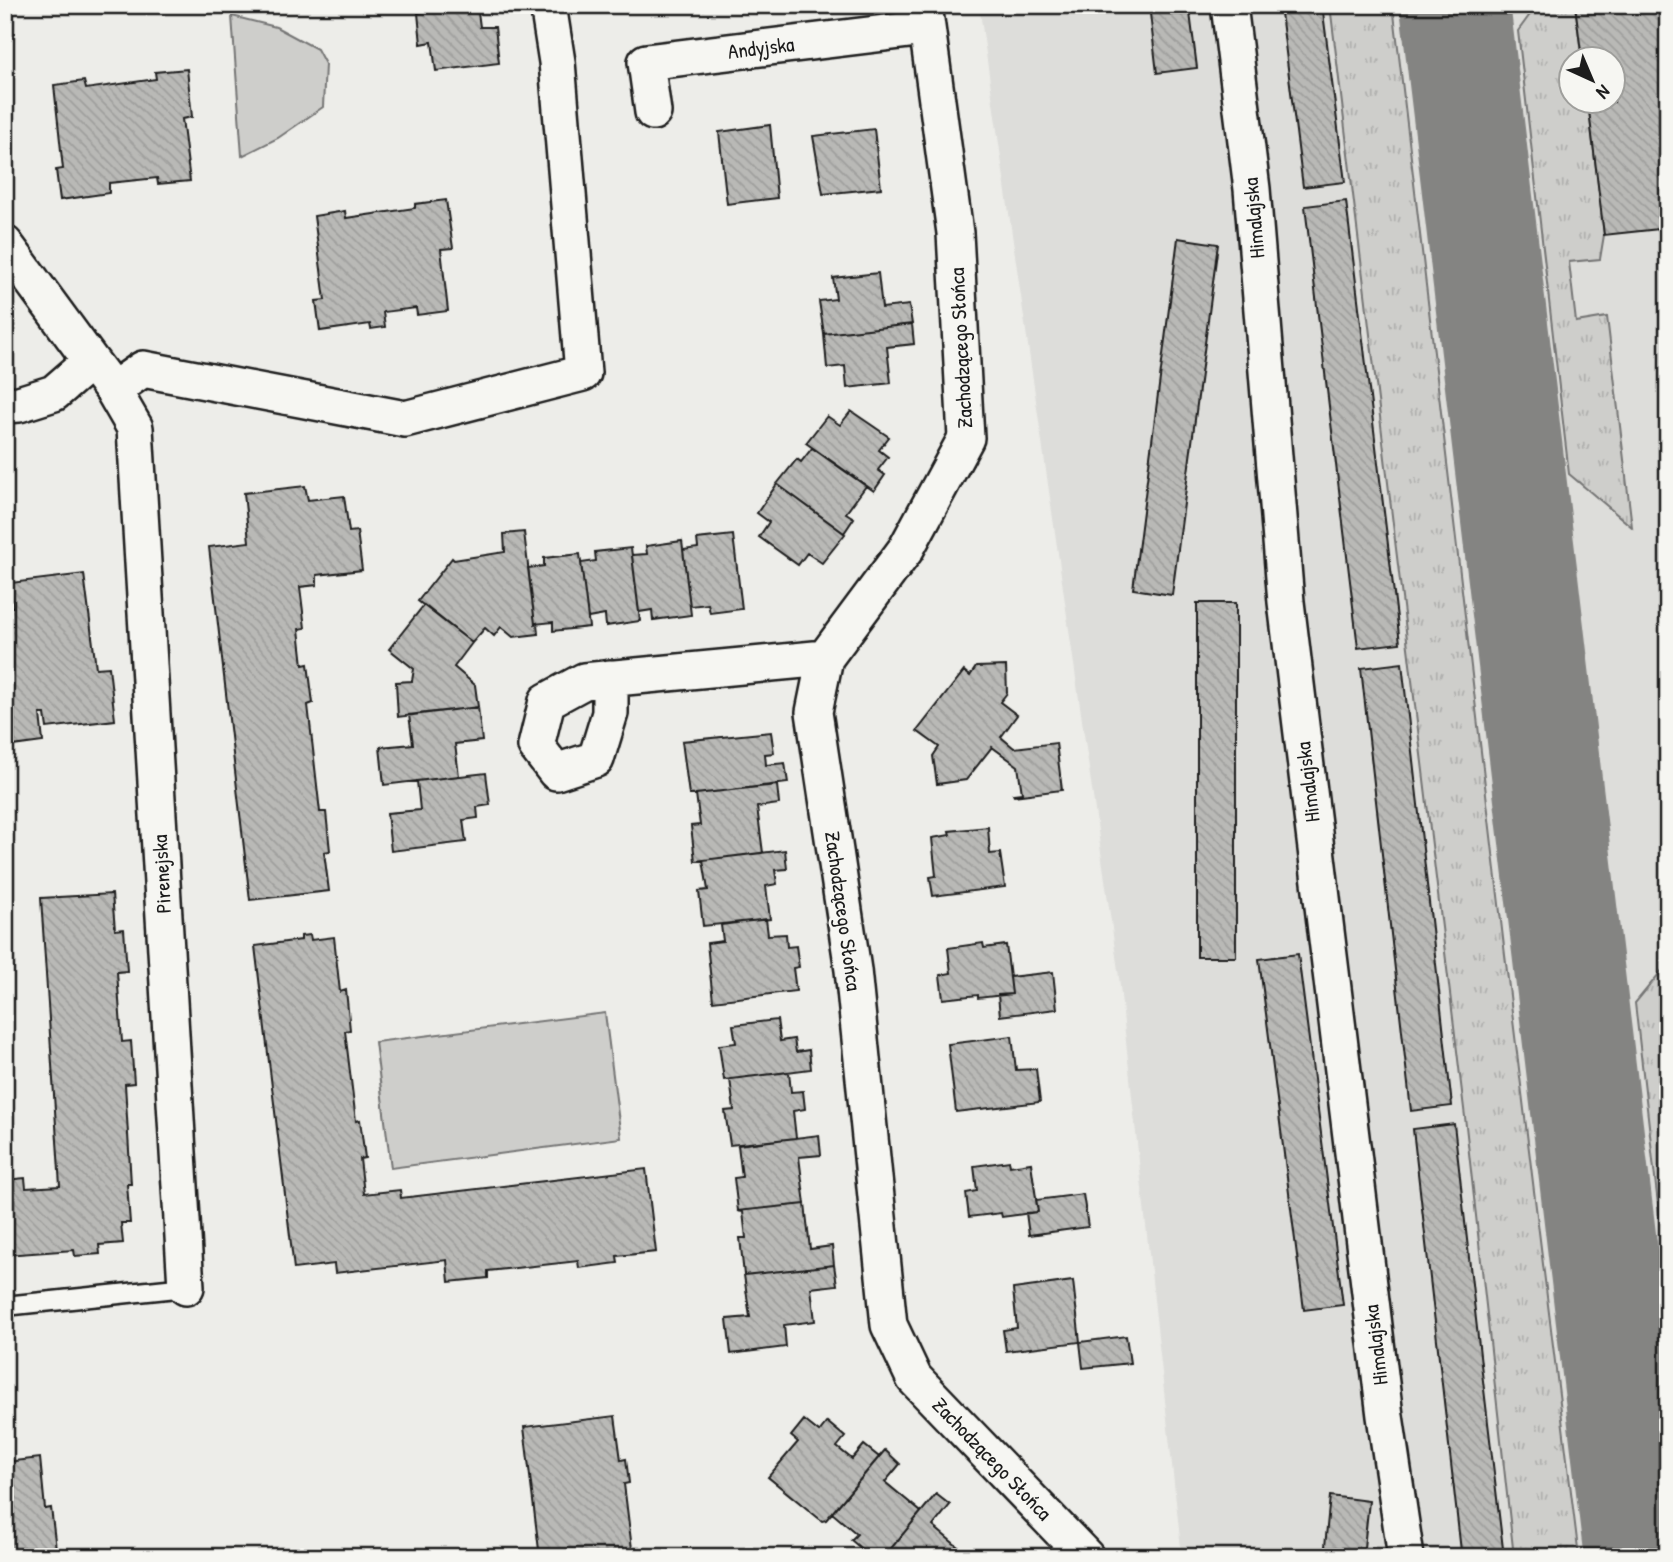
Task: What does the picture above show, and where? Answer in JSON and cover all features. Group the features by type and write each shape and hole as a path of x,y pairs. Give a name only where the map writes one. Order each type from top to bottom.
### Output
{"street":[{"path":"113,390 143,369 405,419 583,373 557,62 548,5"},
{"name":"Himalajska","path":"1229,5 1252,189 1286,602 1383,1402 1406,1557"},
{"name":"Andyjska","path":"653,112 646,62 925,16 955,233"},
{"name":"Zachodzącego Słońca","path":"955,233 966,438 906,549 825,658 814,712 853,970 889,1325 914,1378 1086,1557"},
{"name":"Pirenejska","path":"5,244 113,390 135,428 186,1287"},
{"path":"5,405 19,404 54,393 91,360"},
{"path":"610,678 825,658"}],"lane":[{"path":"5,1306 186,1287"}],"shaded area":[{"path":"979,5 1668,5 1668,1557 1182,1557 1119,977"}],"green space":[{"path":"1330,5 1393,5 1579,1557 1514,1557 1465,1117"},
{"path":"1537,5 1575,5 1580,46 1558,46 1558,116 1590,116 1604,235 1600,259 1569,262 1576,322 1607,317 1632,527 1569,474 1518,31"},
{"path":"232,16 276,27 317,49 325,64 323,107 278,138 242,156"},
{"path":"1668,963 1668,1292 1635,1003"},
{"path":"605,1013 621,1138 391,1168 375,1042"}],"building":[{"path":"428,5 477,5 480,27 495,27 499,63 436,71 432,42 421,44 418,13 428,11"},
{"path":"683,5 704,5 705,9 683,11"},
{"path":"1149,5 1189,5 1197,68 1157,73"},
{"path":"1280,5 1322,5 1345,182 1303,187"},
{"path":"1575,5 1668,5 1668,228 1604,235 1590,116 1628,116 1628,46 1580,46"},
{"path":"187,69 192,117 182,119 190,181 158,184 157,178 109,183 109,193 60,200 56,170 63,169 54,85 84,81 86,89 156,79 155,72"},
{"path":"770,125 777,198 727,204 719,132"},
{"path":"874,129 881,188 823,194 813,136"},
{"path":"446,200 453,248 441,249 448,311 417,315 416,308 383,312 385,327 371,329 370,324 320,331 316,301 325,300 314,216 345,211 346,218 415,208 415,204"},
{"path":"1346,201 1400,643 1358,648 1305,206"},
{"path":"1178,238 1218,244 1172,595 1133,589"},
{"path":"878,273 882,308 909,305 912,324 824,334 819,301 836,299 833,278"},
{"path":"912,324 914,344 887,347 891,383 847,388 845,366 827,368 824,334"},
{"path":"851,411 889,437 879,450 888,457 878,470 885,475 874,491 806,443 827,416 840,425"},
{"path":"812,448 866,486 846,513 854,518 844,533 777,484 797,459 801,462"},
{"path":"777,484 845,534 822,563 807,553 798,565 759,537 769,522 757,513"},
{"path":"305,486 308,500 344,496 349,532 357,531 362,570 317,575 317,585 300,587 305,628 299,629 303,665 308,664 313,703 308,705 320,812 326,812 330,851 324,852 329,891 250,900 209,547 249,542 244,493"},
{"path":"524,532 538,634 513,637 501,627 494,636 485,628 472,643 418,601 452,558 454,560 505,552 504,534"},
{"path":"733,535 742,609 710,613 708,604 690,606 683,550 698,548 697,539"},
{"path":"682,541 691,615 653,620 652,610 639,612 632,555 647,554 646,546"},
{"path":"631,548 640,621 606,626 605,615 588,618 581,563 596,561 595,552"},
{"path":"580,554 589,627 553,631 553,622 535,624 528,568 544,566 544,558"},
{"path":"84,574 96,668 109,667 115,720 47,728 45,714 40,714 43,742 5,747 5,598 8,597 9,607 13,607 10,583"},
{"path":"1197,603 1236,603 1236,957 1197,957"},
{"path":"424,605 472,643 454,667 475,685 478,707 398,717 396,682 412,681 414,669 389,649"},
{"path":"1402,663 1452,1106 1411,1111 1361,668"},
{"path":"1006,666 1007,693 1000,702 1017,715 1001,737 1014,748 1056,743 1062,790 1014,796 1013,794 1022,793 1018,766 992,747 966,780 937,784 933,756 939,747 917,731 964,671 970,676 976,667"},
{"path":"478,707 482,741 455,744 459,776 384,785 380,747 413,744 409,715"},
{"path":"771,732 774,753 765,754 766,765 785,763 788,783 689,795 682,741"},
{"path":"486,773 490,805 477,807 478,818 463,820 466,842 391,851 387,813 420,810 417,781"},
{"path":"777,785 779,804 757,807 763,853 695,861 691,826 700,825 696,794"},
{"path":"988,827 990,854 1000,853 1005,887 933,896 930,877 936,876 932,838 950,835 949,831"},
{"path":"785,850 787,869 775,870 777,884 766,886 770,919 703,926 699,891 708,890 703,860"},
{"path":"112,894 115,930 124,929 127,971 117,972 122,1042 131,1041 134,1083 125,1084 131,1184 127,1184 130,1223 121,1223 123,1243 99,1245 100,1254 75,1256 74,1250 5,1255 5,1180 25,1178 26,1188 60,1186 41,898"},
{"path":"766,919 768,935 786,934 787,947 796,946 799,967 793,968 796,991 713,1001 707,943 723,941 721,925"},
{"path":"310,935 311,940 334,937 340,992 346,990 350,1030 345,1031 356,1121 360,1120 365,1158 360,1159 364,1194 400,1190 401,1198 646,1169 656,1252 617,1256 618,1263 579,1268 578,1261 488,1271 488,1278 449,1282 447,1260 335,1273 334,1264 294,1269 255,946 301,940 301,936"},
{"path":"983,943 984,948 1006,945 1012,994 943,999 940,975 951,973 948,948"},
{"path":"1298,954 1343,1305 1304,1310 1259,959"},
{"path":"1053,972 1057,1009 1000,1016 998,995 1012,994 1010,977"},
{"path":"777,1020 780,1041 794,1039 796,1052 809,1050 811,1069 724,1080 719,1045 736,1043 733,1025"},
{"path":"1012,1036 1016,1070 1036,1069 1040,1102 956,1112 948,1044"},
{"path":"789,1072 791,1092 803,1091 805,1109 793,1111 796,1138 730,1145 725,1111 734,1110 730,1079"},
{"path":"1454,1124 1504,1557 1462,1557 1461,1551 1413,1129"},
{"path":"819,1135 821,1155 799,1157 805,1204 738,1211 734,1178 742,1177 738,1145"},
{"path":"1009,1161 1010,1166 1031,1163 1038,1212 1002,1217 1001,1213 969,1217 966,1193 977,1191 974,1166"},
{"path":"1083,1194 1088,1227 1029,1235 1026,1213 1038,1212 1036,1200"},
{"path":"805,1204 810,1249 832,1246 834,1265 744,1275 740,1238 746,1238 743,1212 737,1211"},
{"path":"834,1265 837,1285 811,1288 815,1321 784,1325 786,1347 731,1354 727,1319 750,1317 744,1275"},
{"path":"1073,1281 1080,1342 1006,1351 1003,1330 1017,1328 1013,1289"},
{"path":"1126,1336 1130,1363 1083,1368 1080,1342"},
{"path":"615,1416 621,1460 626,1459 629,1483 624,1484 633,1557 550,1557 549,1549 539,1550 524,1427"},
{"path":"804,1420 819,1432 827,1422 845,1437 837,1447 852,1459 864,1445 879,1457 826,1520 822,1521 768,1477 798,1442 791,1436"},
{"path":"885,1450 900,1464 885,1482 921,1512 884,1557 871,1557 851,1540 857,1534 832,1513"},
{"path":"40,1458 45,1509 51,1508 57,1557 5,1557 6,1462"},
{"path":"936,1494 950,1505 933,1526 970,1557 884,1557"},
{"path":"1330,1496 1369,1501 1363,1557 1324,1557"}],"taxiway":[{"path":"1455,5 1639,1557"}]}
